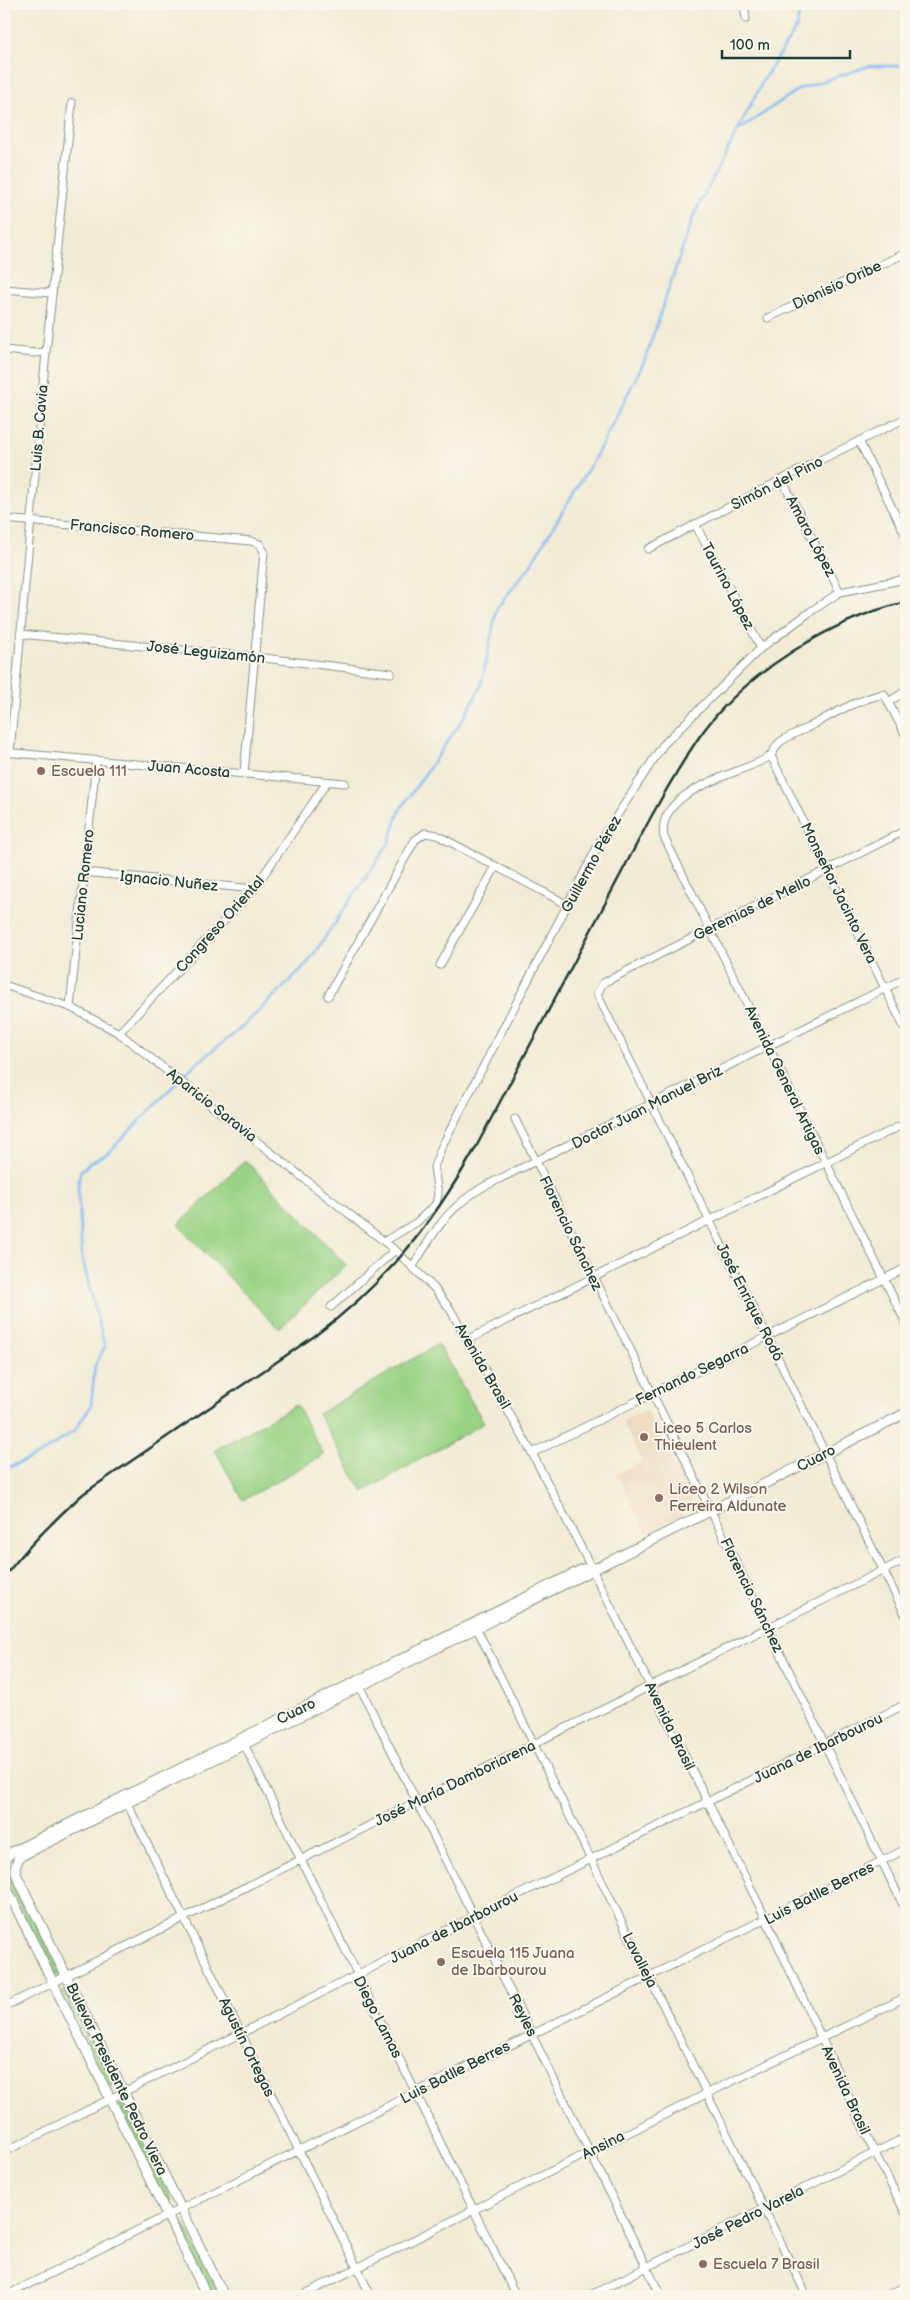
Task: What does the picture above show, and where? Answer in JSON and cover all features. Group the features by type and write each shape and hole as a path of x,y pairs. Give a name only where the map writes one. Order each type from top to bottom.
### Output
{"street":[{"path":"744,4 746,19"},
{"path":"903,4 906,16"},
{"name":"Luis B. Cavia","path":"7,752 32,521 51,292 72,103"},
{"name":"Dionisio Oribe","path":"768,318 906,253"},
{"path":"4,289 51,292"},
{"path":"4,350 34,354 46,352"},
{"name":"Simón del Pino","path":"648,549 906,418"},
{"path":"858,441 903,520 906,536"},
{"name":"Amaro López","path":"782,480 840,592"},
{"name":"Francisco Romero","path":"4,518 252,541 260,544 264,552 255,657"},
{"name":"Taurino López","path":"695,524 761,648"},
{"name":"Guillermo Pérez","path":"385,1241 417,1222 436,1204 438,1194 434,1167 442,1146 601,840 663,745 761,648 840,592 906,579"},
{"name":"José Leguizamón","path":"20,634 255,657 391,673"},
{"path":"244,774 255,657"},
{"path":"890,700 906,691"},
{"path":"771,756 780,742 864,698 884,694 890,700 906,736"},
{"name":"Juan Acosta","path":"7,752 96,762 345,784"},
{"name":"Avenida General Artigas","path":"771,756 695,789 682,798 672,808 663,823 664,837 906,1323"},
{"name":"Monseñor Jacinto Vera","path":"771,756 906,1031"},
{"name":"Luciano Romero","path":"70,1007 96,762"},
{"name":"Congreso Oriental","path":"119,1033 254,890 327,782"},
{"name":"Geremias de Mello","path":"600,986 906,830"},
{"path":"328,996 416,840 425,833 437,835 568,905"},
{"path":"440,965 496,866"},
{"name":"Ignacio Nuñez","path":"84,872 254,890"},
{"name":"Doctor Juan Manuel Briz","path":"413,1266 445,1216 464,1198 906,978"},
{"name":"Aparicio Saravia","path":"4,985 70,1007 119,1033 403,1256"},
{"name":"José Enrique Rodó","path":"600,986 597,994 599,999 653,1104 906,1616"},
{"name":"Florencio Sánchez","path":"515,1120 651,1395 711,1511 906,1911"},
{"path":"469,1339 906,1123"},
{"path":"331,1308 395,1250"},
{"name":"Avenida Brasil","path":"403,1256 450,1309 469,1339 532,1453 592,1569 766,1919 875,2153 906,2214"},
{"name":"Fernando Segarra","path":"532,1453 906,1268"},
{"name":"Cuaro","path":"16,1862 22,1856 126,1800 475,1626 583,1569 592,1569 906,1414"},
{"name":"José María Damboriarena","path":"4,2007 906,1559"},
{"name":"Lavalleja","path":"475,1626 807,2296"},
{"name":"Reyles","path":"358,1684 661,2296"},
{"name":"Juana de Ibarbourou","path":"4,2152 124,2094 473,1917 906,1704"},
{"name":"Diego Lamas","path":"242,1741 516,2296"},
{"name":"Cuaro","path":"4,1859 12,1852 126,1800"},
{"name":"Agustín Ortegas","path":"126,1800 371,2296"},
{"name":"Luis Batlle Berres","path":"5,2296 906,1849"},
{"name":"Bulevar Presidente Pedro Viera","path":"16,1862 17,1876 224,2296"},
{"name":"Bulevar Presidente Pedro Viera","path":"4,1883 207,2296"},
{"name":"Ansina","path":"300,2296 706,2094 906,1997"},
{"name":"José Pedro Varela","path":"589,2296 906,2137"},
{"path":"886,2296 906,2286"}],"shaded area":[{"name":"Liceo 2 Wilson Ferreira Aldunate","path":"646,1410 695,1508 646,1533 617,1474 642,1462 622,1421"}],"green space":[{"path":"245,1160 346,1265 279,1329 178,1225"},
{"path":"438,1344 484,1423 363,1492 318,1414"},
{"path":"296,1405 324,1455 243,1500 215,1450"},
{"path":"9,1867 60,1972 58,1976 54,1975 7,1882 6,1872"},
{"path":"65,1990 69,1991 114,2083 112,2087 109,2086 63,1993"},
{"path":"121,2104 125,2105 172,2200 170,2204 166,2204 119,2107"},
{"path":"180,2223 184,2224 220,2296 212,2296 178,2226"}],"waterway":[{"path":"4,1469 39,1455 74,1431 91,1406 95,1365 105,1347 82,1258 78,1188 80,1172 89,1163 108,1153 194,1065 240,1029 307,964 389,843 400,810 465,716 481,686 497,608 529,567 596,456 644,362 693,217 764,79 797,27 800,4"},
{"path":"739,130 799,89 869,66 899,66"}],"railway":[{"path":"4,1577 22,1555 83,1494 316,1335 365,1294 386,1273 406,1251 442,1203 475,1149 651,817 675,774 702,733 742,689 793,651 849,621 906,602"}],"place":[{"name":"Escuela 111","path":"41,771"},
{"name":"Liceo 5 Carlos Thieulent","path":"644,1437"},
{"name":"Liceo 2 Wilson Ferreira Aldunate","path":"659,1498"},
{"name":"Escuela 115 Juana de Ibarbourou","path":"441,1962"},
{"name":"Escuela 7 Brasil","path":"703,2264"}]}
